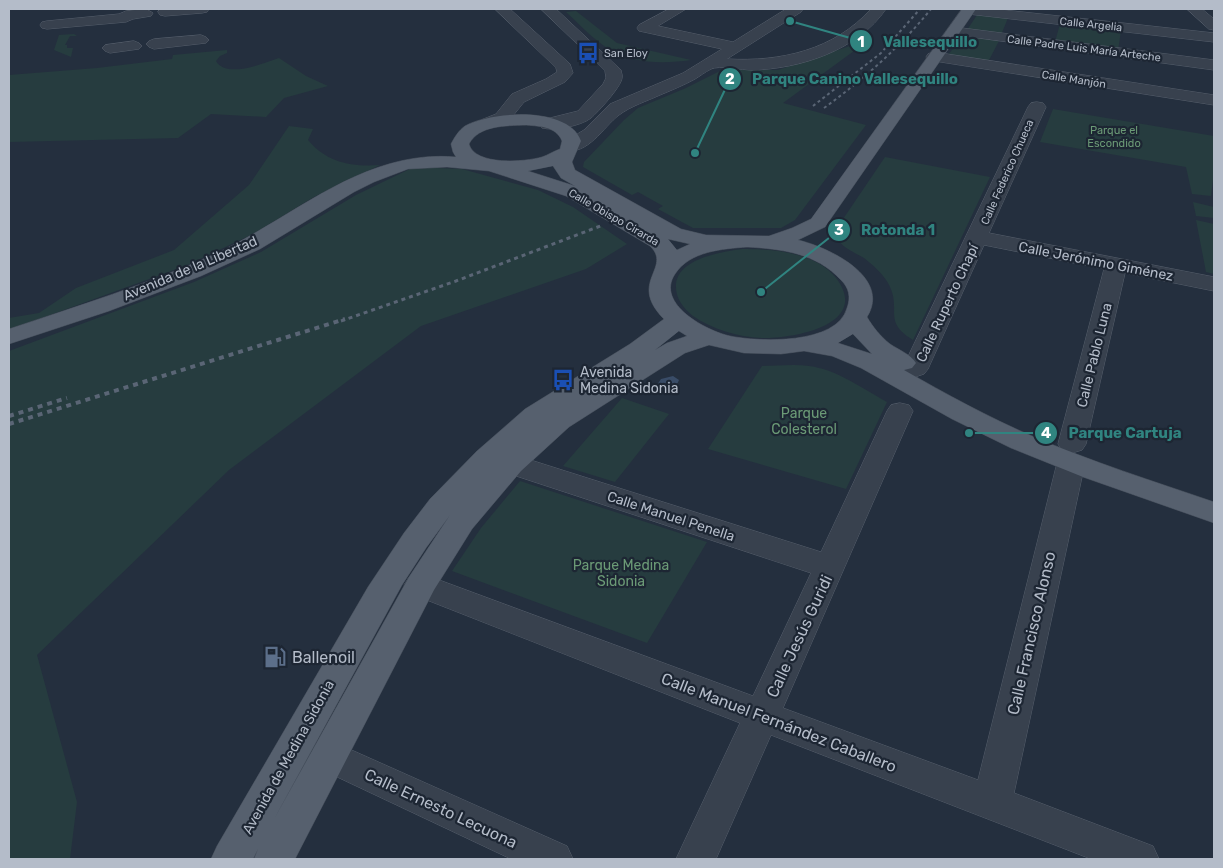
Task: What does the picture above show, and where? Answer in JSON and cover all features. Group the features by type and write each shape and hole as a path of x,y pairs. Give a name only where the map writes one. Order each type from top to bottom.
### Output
{"main road":[{"path":"769,242 800,233 818,223 968,10"},
{"name":"Calle Obispo Cirarda","path":"668,267 669,256 665,247 658,241 573,192 471,159 462,152 460,144 464,136 480,127 505,121 544,123 565,131 571,138 569,149 562,162 568,174 680,236 706,241 726,242"},
{"name":"Avenida de la Libertad","path":"9,337 156,285 211,263 252,244 326,200 391,168 400,161 440,141 480,127"},
{"name":"Calle Obispo Cirarda","path":"486,164 503,167 530,166 555,160 569,149"},
{"name":"Avenida de la Libertad","path":"391,168 434,161 486,164"},
{"path":"818,223 817,236 824,249 844,269 858,284 862,301 856,318 845,329 827,338 804,345 780,348 755,347 708,337 677,320 665,307 659,293 660,279 668,267 678,258 692,251 726,242 769,242 811,251 844,269"},
{"path":"856,318 862,331 878,348 915,370 1072,453 1214,513"},
{"name":"Avenida de Medina Sidonia","path":"231,859 373,608 415,541 441,506 468,476 517,429 572,388 653,341 677,320"},
{"path":"274,859 420,585 461,522 511,464 559,421 676,348 708,337"},
{"path":"804,345 825,346 862,358 960,413 1021,442 1072,453 1214,494"}],"street":[{"path":"165,12 202,9"},
{"path":"480,127 502,118 510,110 511,104 516,99 562,78 565,72 564,67 502,9"},
{"name":"Calle Obispo Cirarda","path":"544,123 581,117 610,86 614,78 612,70 587,44 548,9"},
{"path":"679,9 644,28 734,47"},
{"path":"615,110 683,79 796,9"},
{"path":"710,63 769,64 782,62 836,45 871,19 879,9"},
{"name":"Calle Argelia","path":"968,10 1055,14 1133,24 1214,38"},
{"path":"1196,10 1214,26"},
{"path":"47,25 126,18 126,15 146,13"},
{"path":"990,63 1010,13"},
{"path":"1050,76 1044,43 1055,14"},
{"path":"1130,54 1133,24"},
{"name":"Calle Padre Luis María Arteche","path":"954,31 1214,65"},
{"path":"154,44 201,40"},
{"name":"Calle Obispo Cirarda","path":"569,149 590,134 615,110 630,91 631,78 610,56 587,44"},
{"path":"110,48 134,46"},
{"name":"Calle Manjón","path":"934,58 1214,100"},
{"name":"Calle Federico Chueca","path":"978,237 1037,107"},
{"path":"510,110 544,123"},
{"name":"Calle Jerónimo Giménez","path":"978,237 1214,284"},
{"name":"Calle Ruperto Chapí","path":"915,370 978,237"},
{"name":"Calle Pablo Luna","path":"1072,453 1116,265"},
{"name":"Calle Jesús Guridi","path":"696,859 900,410"},
{"name":"Calle Francisco Alonso","path":"992,804 1072,453"},
{"name":"Calle Manuel Penella","path":"511,464 830,567"},
{"name":"Calle Manuel Fernández Caballero","path":"420,585 1139,859"},
{"name":"Calle Ernesto Lecuona","path":"329,756 553,859"}],"green space":[{"path":"576,11 617,43 691,60 648,62 616,53 596,40 566,12"},
{"path":"977,15 1008,18 1001,35 967,30"},
{"path":"1060,24 1121,31 1118,50 1055,42"},
{"path":"74,34 77,36 70,36 65,45 67,45 67,48 73,48 71,57 54,50 59,35"},
{"path":"963,36 999,41 988,62 948,55"},
{"path":"850,46 858,48 783,103 866,125 795,220 781,228 693,228 658,209 663,206 638,192 632,195 583,167 584,162 638,108 686,88 724,69 778,70"},
{"path":"227,50 227,53 220,56 216,61 228,69 246,68 279,58 306,76 328,86 284,98 266,117 211,114 178,138 9,142 9,75 97,68 172,59 173,55"},
{"name":"Parque el Escondido","path":"1053,109 1214,136 1214,172 1211,196 1192,194 1186,167 1040,142"},
{"path":"289,126 313,129 308,140 315,148 332,159 350,164 380,165 314,197 253,234 185,266 9,330 9,318 39,313 76,288 174,250 249,185"},
{"path":"885,157 990,177 913,340 898,327 895,320 892,292 886,279 871,263 845,247 836,237 839,225"},
{"path":"414,167 462,169 538,190 573,207 627,244 586,269 421,326 229,470 37,655 77,802 70,859 9,859 9,351 194,282 261,252 356,195"},
{"path":"1193,202 1214,207 1214,218 1196,216"},
{"path":"1196,220 1214,224 1214,274 1206,272"},
{"path":"742,249 780,251 817,262 836,278 844,294 844,307 836,318 824,326 808,332 775,338 734,334 708,325 693,316 686,310 678,298 676,284 679,275 693,262 724,252"},
{"name":"Parque Colesterol","path":"797,365 819,368 849,380 887,402 846,489 708,449 762,366"},
{"path":"622,398 669,414 615,482 563,466"},
{"name":"Parque Medina Sidonia","path":"520,481 707,542 647,643 452,571 481,528"}],"water":[{"path":"673,376 679,380 672,389 662,391 655,388 661,379"}],"railway":[{"path":"813,106 881,53 920,9"},
{"path":"824,108 881,62 931,9"},
{"path":"341,321 456,281 603,225"},
{"path":"9,424 345,319"},
{"path":"9,416 67,398"}],"place":[{"name":"Vallesequillo","path":"790,21"},
{"name":"San Eloy","path":"588,53"},
{"name":"Parque Canino Vallesequillo","path":"695,153"},
{"name":"Rotonda 1","path":"761,292"},
{"name":"Avenida Medina Sidonia","path":"563,380"},
{"name":"Parque Cartuja","path":"969,433"},
{"name":"Ballenoil","path":"275,657"}]}
